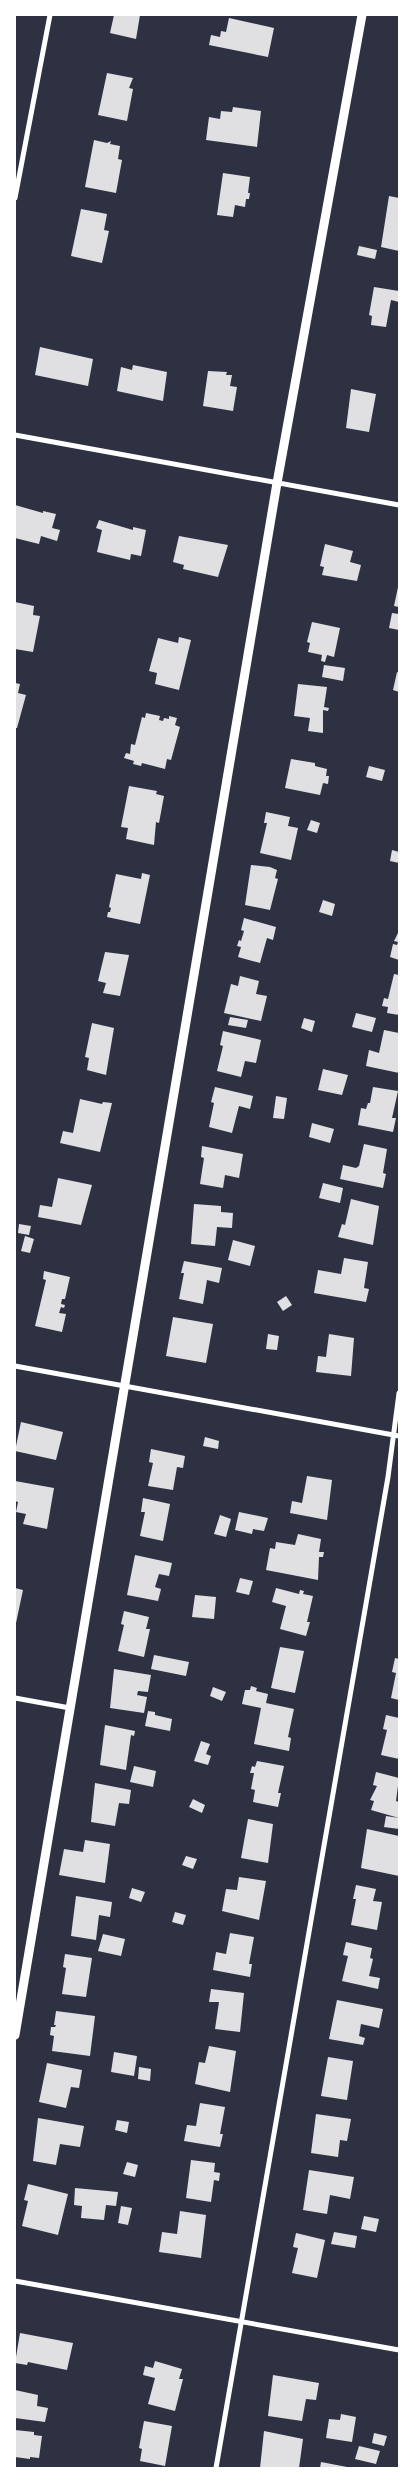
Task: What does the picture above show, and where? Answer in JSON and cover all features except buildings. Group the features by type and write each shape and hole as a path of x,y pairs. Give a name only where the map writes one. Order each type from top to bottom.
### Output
{"street":[{"path":"15,198 50,15"},
{"path":"15,2035 16,2018 126,1385 277,484 362,15"},
{"path":"15,434 277,484 399,505"},
{"path":"15,1366 399,1436"},
{"path":"216,2468 386,1487 399,1393"},
{"path":"15,1698 71,1708"},
{"path":"15,2281 399,2350"}]}
